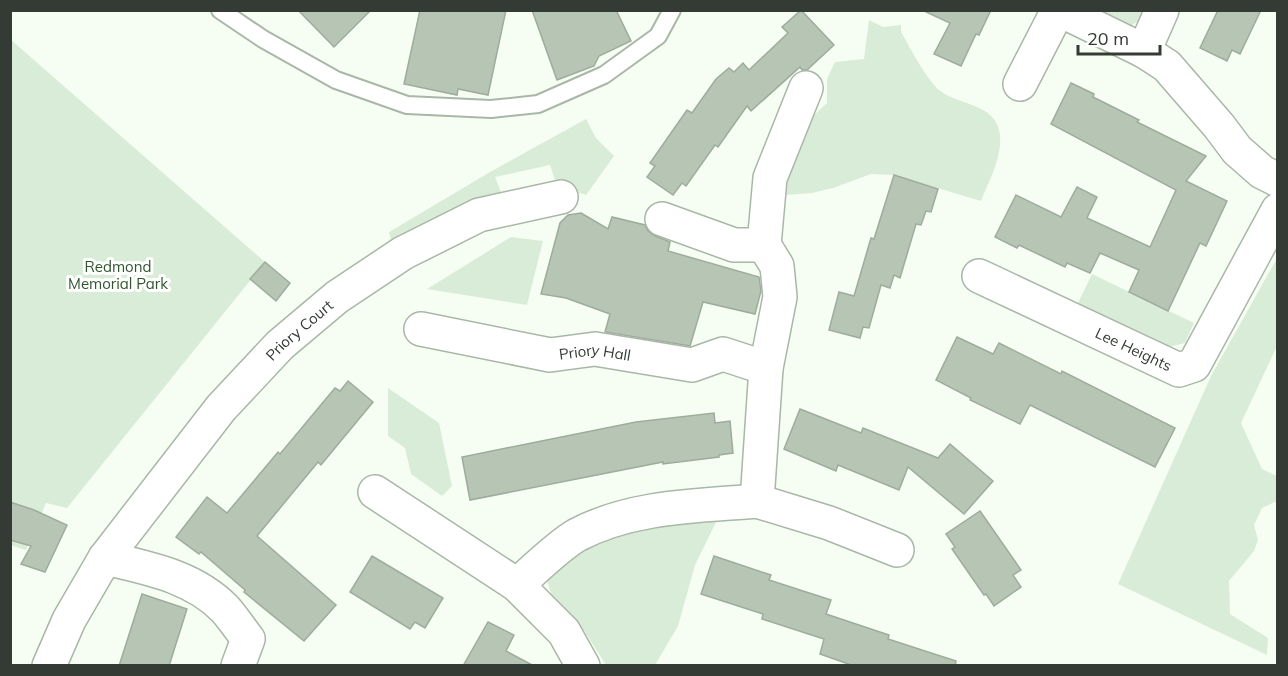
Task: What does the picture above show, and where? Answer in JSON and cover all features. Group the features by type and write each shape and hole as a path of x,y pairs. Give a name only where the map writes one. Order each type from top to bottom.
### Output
{"street":[{"path":"1020,84 1059,10 1144,51 1167,66 1237,150 1262,172 1278,180"},
{"path":"1144,51 1162,10"},
{"path":"757,501 766,368 780,297 777,266 764,245 770,178 807,88"},
{"name":"Priory Court","path":"49,666 69,620 105,558 221,408 280,345 337,297 403,253 479,215 561,197"},
{"name":"Lee Heights","path":"979,276 1179,370 1194,365 1278,210"},
{"path":"662,219 734,245 764,245"},
{"name":"Priory Hall","path":"421,329 550,355 596,349 692,365 723,354 766,368"},
{"path":"375,492 517,585 564,632 583,666"},
{"path":"517,585 575,536 610,520 650,510 757,501 829,523 897,550"},
{"path":"105,558 165,573 197,587 224,609 248,639 238,666"}],"lane":[{"path":"220,10 263,39 336,80 407,105 490,109 538,104 604,75 658,36 672,10"}],"green space":[{"path":"1092,11 1148,11 1145,17 1127,28"},
{"path":"869,20 883,27 901,25 901,32 939,90 952,98 985,111 996,123 1000,133 998,156 981,201 894,175 871,174 833,188 812,193 785,195 799,129 827,103 827,79 835,62 864,59"},
{"name":"Redmond Memorial Park","path":"10,39 265,262 67,508 46,503 26,550 10,545"},
{"path":"586,119 596,138 614,156 586,195 557,186 550,165 495,177 501,192 391,240 389,232"},
{"path":"511,237 543,241 527,305 427,289"},
{"path":"1277,258 1277,346 1241,423 1262,469 1277,476 1277,501 1262,508 1254,525 1258,540 1254,551 1229,581 1230,614 1268,638 1267,655 1118,584 1211,376"},
{"path":"1092,274 1194,323 1185,343 1169,347 1078,303"},
{"path":"388,388 439,423 452,486 442,496 411,474 405,448 388,436"},
{"path":"719,516 695,565 678,626 655,665 606,665 585,632 552,597 547,580 571,553 611,531"}],"building":[{"path":"298,10 371,10 334,47"},
{"path":"420,10 506,10 488,95 458,89 457,95 404,84"},
{"path":"532,10 616,10 631,41 599,56 594,66 557,80"},
{"path":"801,10 834,45 807,70 802,70 800,67 751,111 747,106 686,186 682,183 673,195 647,177 655,166 650,163 687,110 692,113 716,79 729,68 734,72 743,63 749,70 788,33 782,27"},
{"path":"922,10 991,10 979,35 976,34 961,66 934,54 950,23"},
{"path":"1218,10 1261,10 1240,54 1232,50 1227,61 1200,48"},
{"path":"1071,83 1139,120 1137,122 1206,156 1186,181 1227,201 1206,246 1200,243 1168,311 1129,292 1139,270 1100,253 1090,273 1067,263 1065,267 1019,245 1017,248 995,237 1016,195 1061,217 1077,187 1097,197 1087,218 1150,247 1176,190 1051,124"},
{"path":"894,175 938,189 931,212 926,211 921,225 916,224 900,278 894,275 890,288 881,285 869,328 863,327 860,338 829,330 839,292 854,296 871,238 874,239"},
{"path":"581,213 608,229 612,217 645,225 648,231 655,236 670,242 668,251 759,277 761,291 755,314 703,302 690,346 605,332 610,314 566,298 541,294 560,223 568,215"},
{"path":"265,262 290,283 276,301 250,279"},
{"path":"957,337 993,354 999,343 1061,374 1062,371 1175,428 1155,467 1030,405 1020,424 970,400 971,398 936,380"},
{"path":"348,381 373,402 321,465 318,462 257,536 336,605 304,641 244,592 245,590 201,552 199,554 176,537 207,497 227,513 335,388 340,391"},
{"path":"800,409 861,433 863,428 938,458 950,444 993,481 964,514 908,467 899,490 838,465 836,471 784,449"},
{"path":"714,413 715,423 730,421 733,453 719,455 719,457 663,464 663,462 470,500 462,457 636,422"},
{"path":"10,502 67,525 45,572 21,564 31,546 10,540"},
{"path":"980,511 1021,570 1013,575 1021,587 994,606 952,549 955,547 946,534"},
{"path":"372,556 443,598 425,628 415,622 410,629 350,592"},
{"path":"714,556 771,575 769,580 831,600 826,614 889,635 888,639 956,661 955,666 854,666 820,654 824,639 762,619 763,614 701,594"},
{"path":"142,594 187,609 169,666 119,666"},
{"path":"488,622 514,635 506,651 534,666 463,666"}]}
